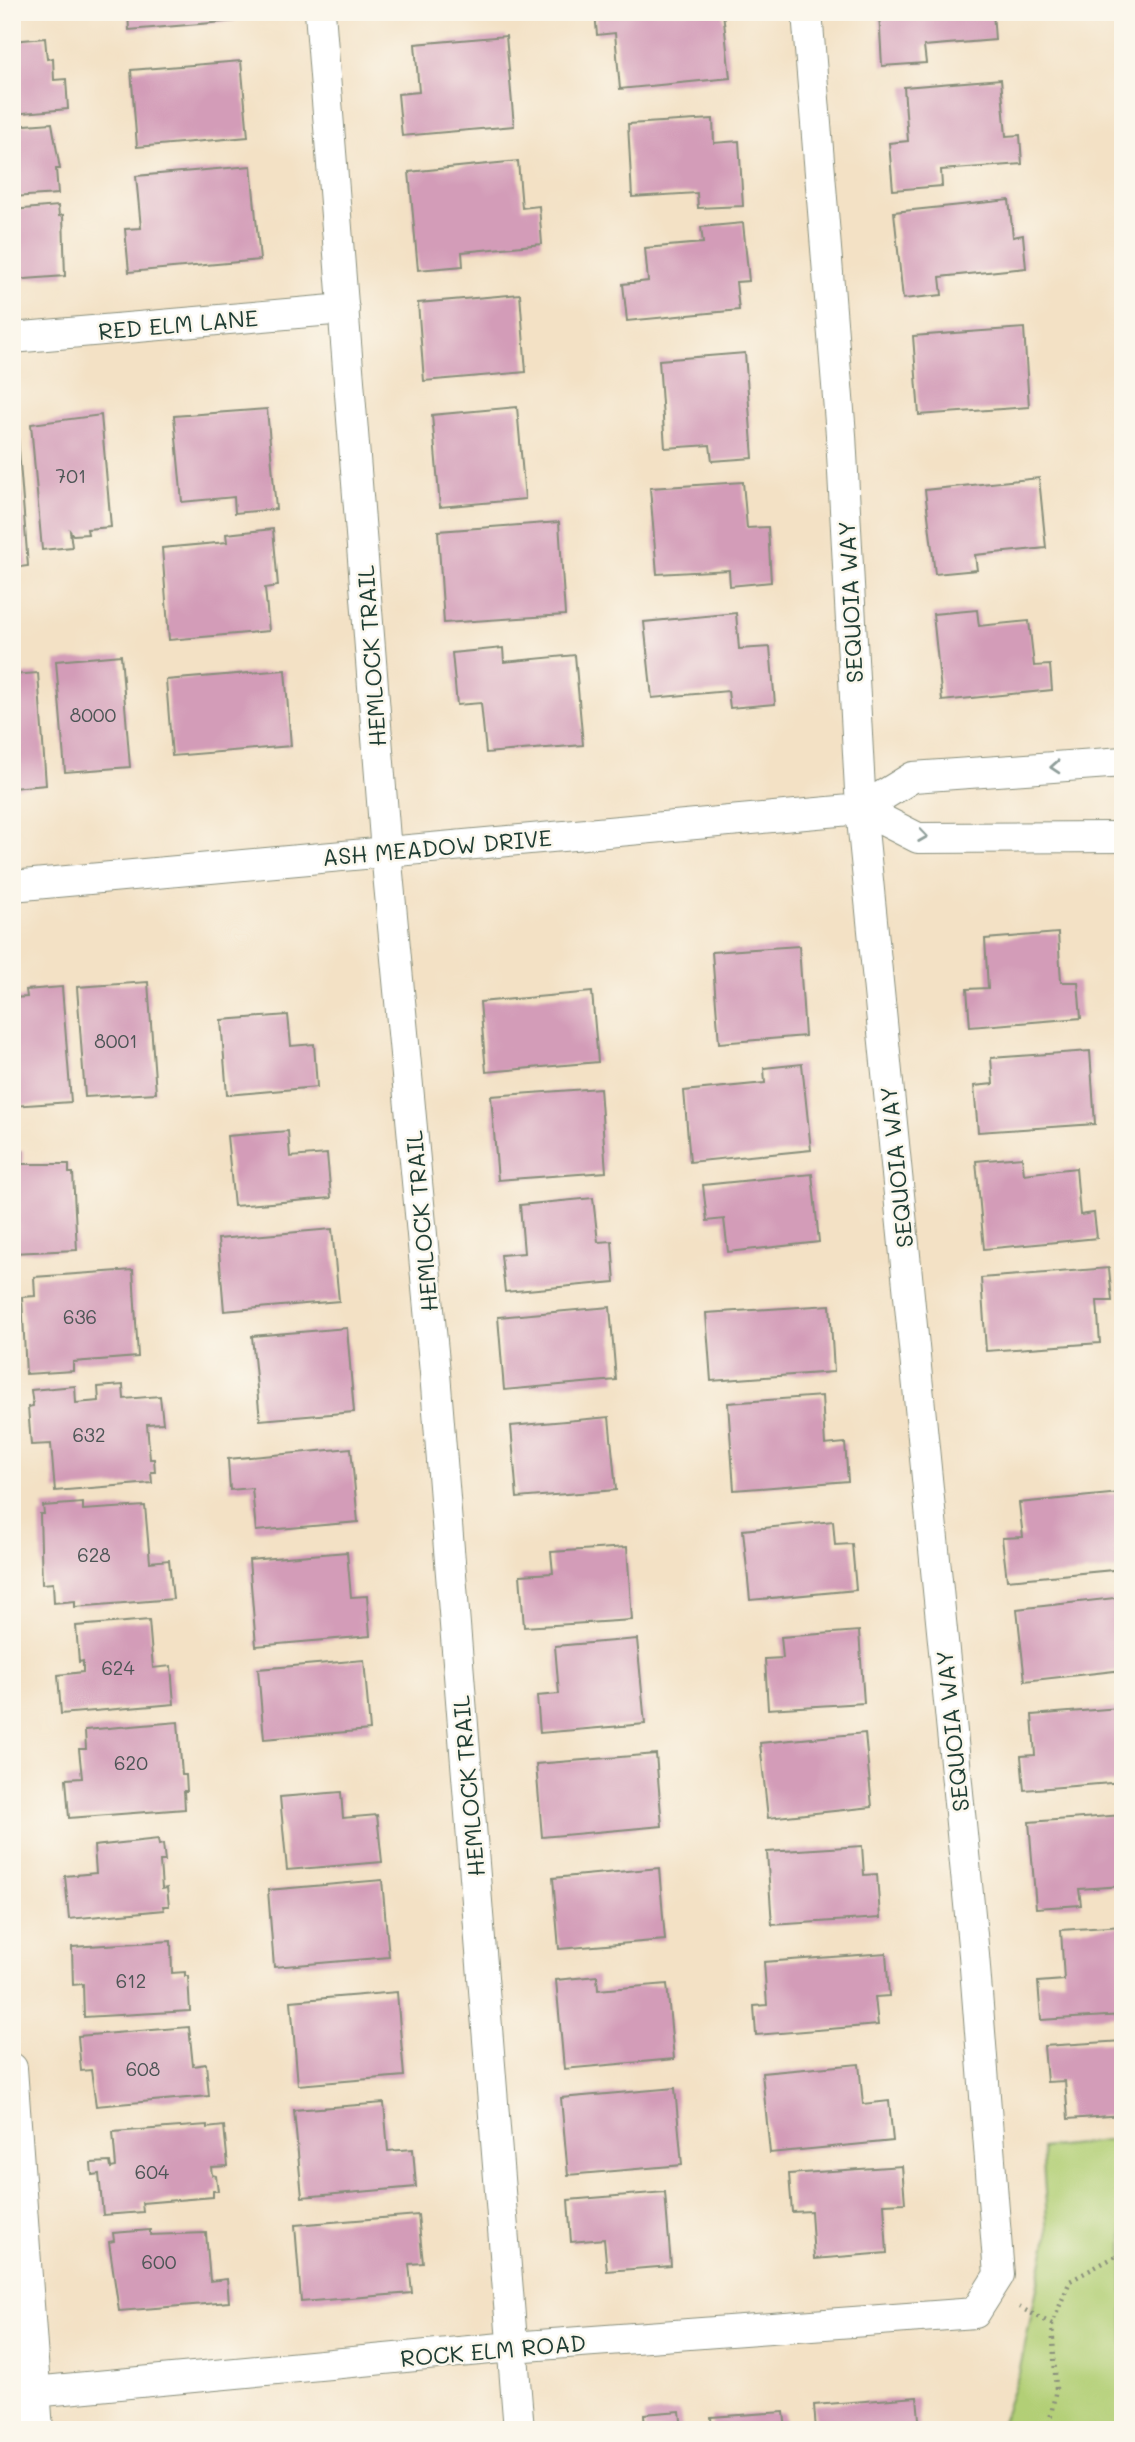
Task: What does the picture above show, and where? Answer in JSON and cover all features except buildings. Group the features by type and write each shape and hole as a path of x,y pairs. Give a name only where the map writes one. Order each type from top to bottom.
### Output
{"street":[{"name":"HEMLOCK TRAIL","path":"320,12 386,852 435,1373 519,2430"},
{"name":"SEQUOIA WAY","path":"807,12 841,435 861,809 974,1955 997,2247 999,2275 975,2313"},
{"name":"RED ELM LANE","path":"12,338 344,309"},
{"name":"ASH MEADOW DRIVE","path":"12,886 861,809 913,777 1123,762"},
{"path":"861,809 918,838 1123,836"},
{"path":"12,2068 24,2393 38,2430"},
{"name":"ROCK ELM ROAD","path":"24,2393 512,2347 975,2313"}],"path":[{"path":"1048,2430 1056,2389 1052,2324 1070,2281 1116,2256 1123,2256"}],"green space":[{"path":"1123,2139 1123,2430 999,2430 1019,2373 1048,2236 1042,2148"}]}
